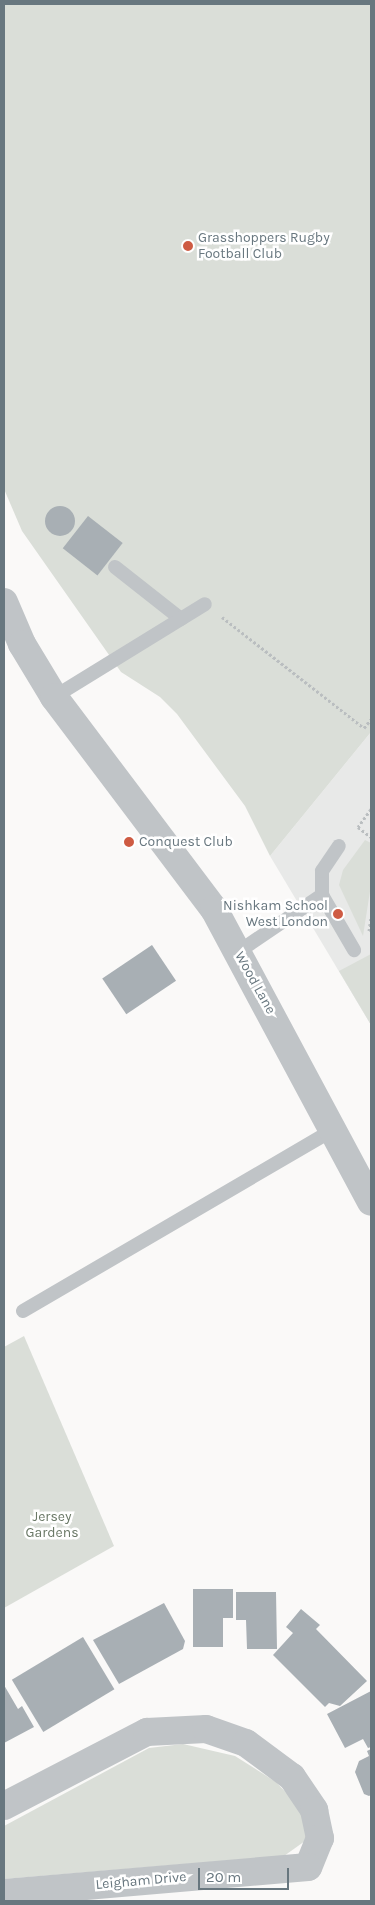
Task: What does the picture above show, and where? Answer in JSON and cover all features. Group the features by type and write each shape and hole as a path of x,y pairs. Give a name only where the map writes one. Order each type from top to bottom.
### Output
{"street":[{"name":"Wood Lane","path":"4,602 22,644 54,697 214,909 371,1202"},
{"name":"Leigham Drive","path":"4,1806 147,1732 206,1729 246,1743 292,1777 314,1810 320,1838 308,1867 4,1893"}],"lane":[{"path":"115,567 181,619"},
{"path":"54,697 205,604"},
{"path":"339,846 322,872 322,896 354,950"},
{"path":"238,952 322,896"},
{"path":"23,1311 333,1130"}],"path":[{"path":"205,604 364,728 371,719"},
{"path":"371,809 358,827 371,837"}],"shaded area":[{"name":"Nishkam School West London","path":"371,732 371,1025 270,856"}],"green space":[{"name":"Grasshoppers Rugby Football Club","path":"4,4 371,4 371,732 270,856 245,806 177,714 160,697 121,672 22,531 4,489"},
{"path":"365,840 371,843 371,885 363,936 339,885 343,870"},
{"path":"371,954 371,1025 339,971"},
{"name":"Jersey Gardens","path":"24,1336 114,1546 4,1608 4,1347"},
{"path":"183,1744 235,1756 276,1782 296,1803 309,1827 305,1841 284,1856 4,1879 4,1826 149,1748"}],"building":[{"path":"60,506 71,510 75,521 71,532 60,536 49,532 45,521 49,510"},
{"path":"88,516 123,543 97,575 63,548"},
{"path":"152,945 176,981 126,1014 102,979"},
{"path":"193,1589 233,1589 233,1618 223,1618 223,1647 193,1647"},
{"path":"236,1592 276,1592 277,1649 247,1649 246,1620 236,1620"},
{"path":"164,1603 185,1641 183,1649 119,1684 93,1640"},
{"path":"301,1609 320,1625 316,1629 367,1681 340,1706 329,1703 325,1707 273,1655 293,1633 286,1627"},
{"path":"83,1637 114,1689 43,1732 12,1680"},
{"path":"4,1685 18,1709 22,1706 34,1727 4,1743"},
{"path":"371,1691 371,1747 368,1748 363,1739 345,1748 327,1714"},
{"path":"371,1749 371,1795 369,1796 364,1794 355,1772 359,1761 369,1756 367,1751"}],"place":[{"name":"Grasshoppers Rugby Football Club","path":"188,246"},
{"name":"Conquest Club","path":"129,842"},
{"name":"Nishkam School West London","path":"338,914"}]}
